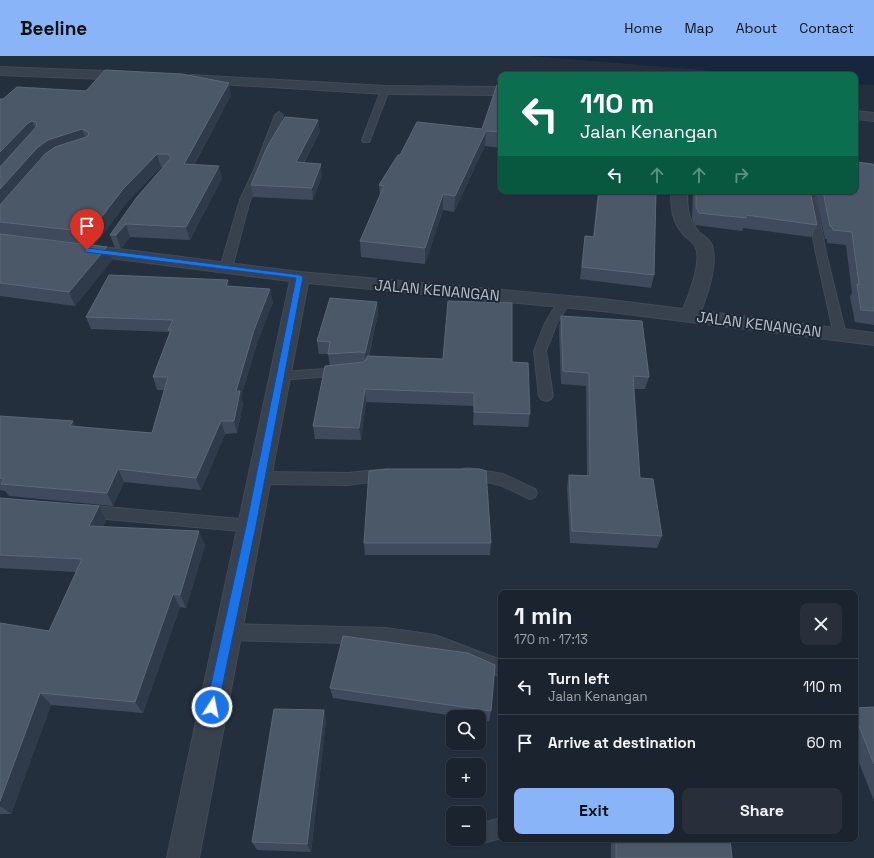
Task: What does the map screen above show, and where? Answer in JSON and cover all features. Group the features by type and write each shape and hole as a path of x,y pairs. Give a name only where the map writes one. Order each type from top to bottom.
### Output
{"street":[{"path":"0,71 142,77"},
{"path":"181,79 385,90 498,92"},
{"path":"858,115 874,117"},
{"path":"679,194 679,213 683,224 691,234 703,244 706,259 698,295 690,315"},
{"name":"JALAN KENANGAN","path":"62,247 106,246 226,268 300,277 690,315 874,339"},
{"path":"183,858 227,632 251,526 300,277"}],"lane":[{"path":"366,140 385,90"},
{"path":"226,268 245,200 259,170 279,115"},
{"path":"810,194 821,253 840,335"},
{"path":"546,396 540,351 551,323 564,302"},
{"path":"280,376 354,371"},
{"path":"454,472 470,473 503,480 530,493"},
{"path":"260,478 348,479 401,473"},
{"path":"70,509 251,526"},
{"path":"227,632 386,636 436,643 498,668"},
{"path":"486,832 498,829"}],"water":[{"path":"530,56 874,56 874,85 858,84 858,72 728,72"}],"building":[{"path":"105,70 182,74 229,83 184,164 219,166 186,227 126,224 116,235 110,235 137,197 171,158 168,154 157,154 123,189 90,232 0,222 0,205 45,154 55,147 89,135 88,132 82,129 48,140 37,148 0,189 0,167 37,126 36,122 32,121 28,123 0,152 0,99 3,99 17,87 86,91"},
{"path":"498,82 498,132 486,131 455,196 443,194 425,248 360,241 384,186 379,185 398,155 400,155 417,122 482,129"},
{"path":"285,117 318,120 296,162 321,164 312,188 251,185 267,147"},
{"path":"858,162 873,164 874,311 861,310 852,232 833,230 830,226 824,194 858,194"},
{"path":"599,194 656,194 654,275 582,267 585,236 594,237"},
{"path":"696,194 811,194 817,225 746,215 746,218 699,213 696,207"},
{"path":"0,234 107,247 69,292 0,283"},
{"path":"109,275 228,280 226,286 270,289 254,330 236,391 240,391 234,421 221,421 196,478 118,469 107,493 1,484 4,479 0,478 0,416 73,421 70,426 152,433 168,377 153,377 171,330 168,330 173,320 86,317"},
{"path":"330,298 377,302 365,353 328,354 330,342 317,341"},
{"path":"448,301 512,303 512,362 528,363 530,414 474,412 474,393 365,389 359,428 313,426 325,366 364,362 367,356 443,359"},
{"path":"561,316 642,321 649,377 633,376 640,478 653,479 662,536 572,531 569,475 590,476 589,373 563,371"},
{"path":"390,469 480,469 486,471 491,543 364,543 369,471"},
{"path":"0,498 99,506 89,526 199,531 180,595 173,594 135,702 40,693 0,801 0,623 49,631 82,559 0,555"},
{"path":"343,636 468,653 495,665 491,711 330,688"},
{"path":"874,707 874,764 858,724 858,708"},
{"path":"274,709 324,710 307,844 252,842"},
{"path":"616,842 730,842 732,858 616,858"}],"route":[{"path":"87,250 300,277 251,526 229,622 212,707"}]}
